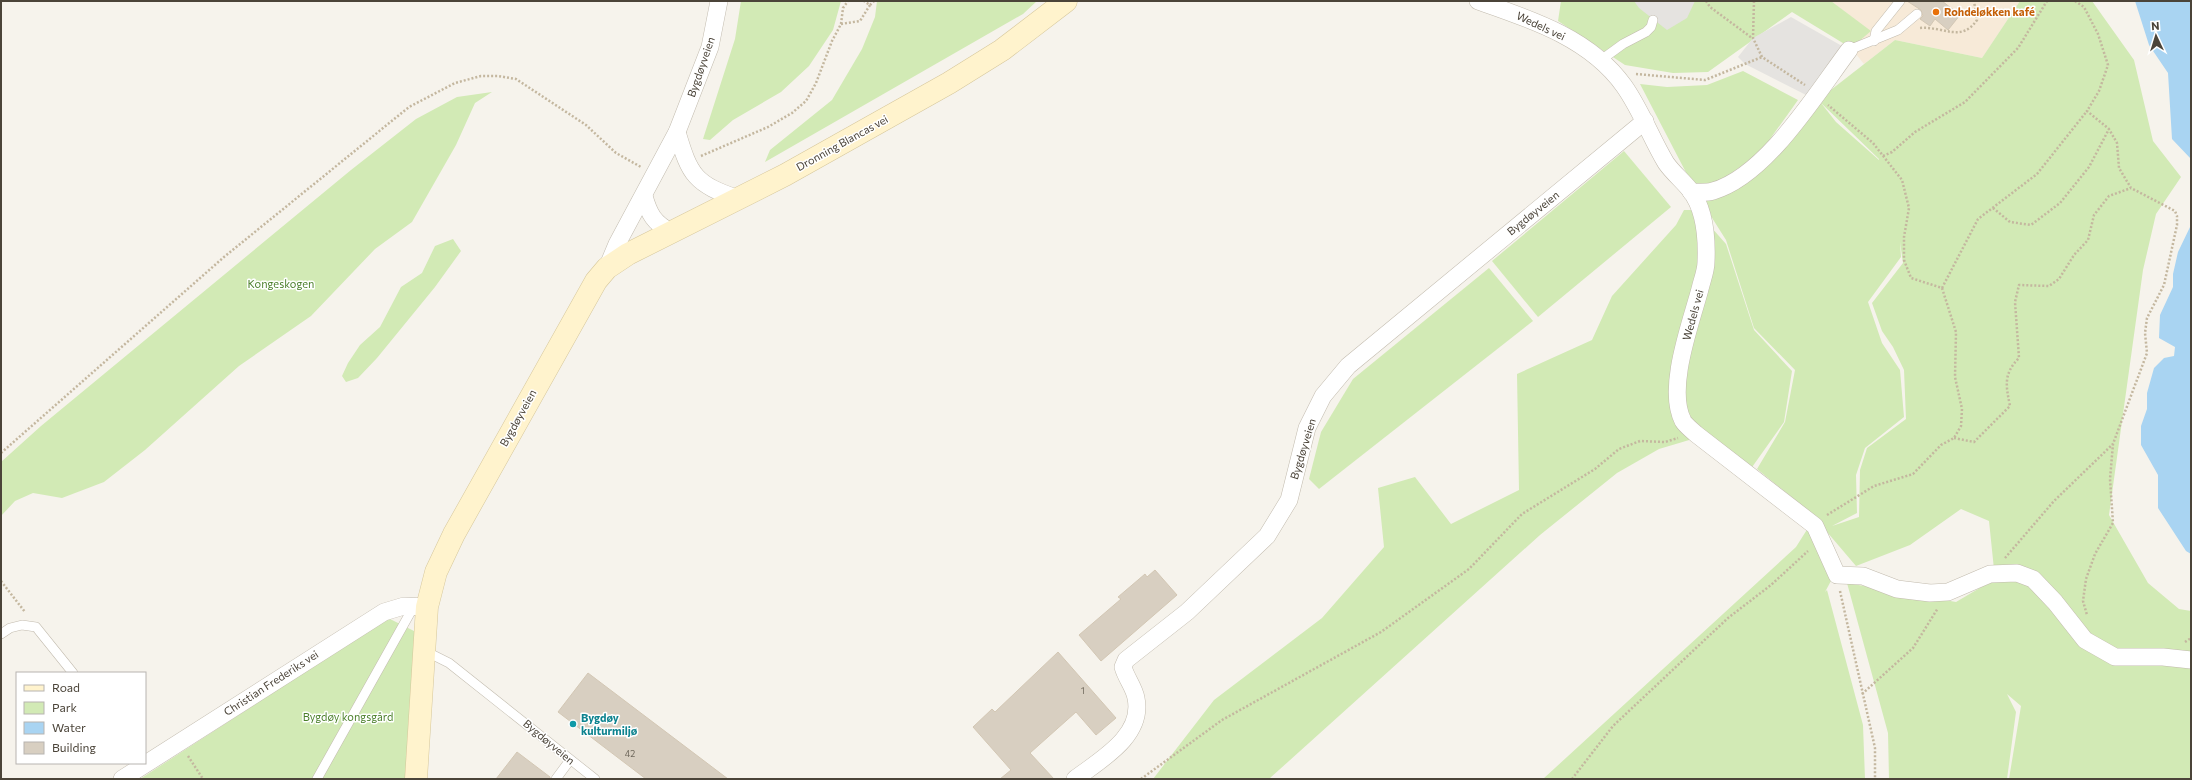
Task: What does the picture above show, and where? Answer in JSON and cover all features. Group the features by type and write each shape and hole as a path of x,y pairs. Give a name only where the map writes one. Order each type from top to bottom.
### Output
{"street":[{"name":"Bygdøyveien","path":"416,779 423,653 420,607 454,534 587,294 607,268 617,244 677,132 710,47 719,1"},
{"name":"Dronning Blancas vei","path":"607,268 628,254 785,175 976,67 1027,32 1066,1"},
{"name":"Wedels vei","path":"1478,1 1534,20 1563,34 1601,60 1614,73 1646,121 1667,163 1691,192 1700,211 1706,233 1706,264 1678,371 1677,403 1684,422 1696,434 1814,526"},
{"path":"1691,192 1711,192 1732,183 1768,155 1849,50"},
{"name":"Bygdøyveien","path":"1075,779 1124,738 1135,719 1138,708 1136,698 1123,668 1126,660 1187,612 1267,536 1289,500 1307,428 1323,396 1348,366 1646,121"},
{"path":"677,132 687,164 697,179 710,188 739,199"},
{"path":"644,196 652,219 658,226 671,232"},
{"path":"1814,526 1837,575 1863,576 1897,589 1930,593 1948,592 1990,574 2017,573 2033,579 2055,602 2085,640 2097,648 2115,657 2163,657 2191,660"},
{"name":"Christian Frederiks vei","path":"147,759 179,742 384,612 399,607 420,607"},
{"name":"Christian Frederiks vei","path":"122,779 141,764"}],"lane":[{"path":"1874,41 1876,31 1900,1"},
{"path":"1849,50 1898,30 1917,14"},
{"path":"1601,60 1623,44 1646,32 1651,28 1653,20"},
{"path":"317,779 420,607"},
{"path":"1,634 5,628 22,625 36,627 72,672"},
{"name":"Bygdøyveien","path":"423,653 433,655 449,663 531,726 570,760 595,779"},
{"path":"556,779 570,760"}],"path":[{"path":"695,159 768,128 792,113 806,101 816,83 832,41 841,24 842,8 848,1"},
{"path":"864,1 870,5"},
{"path":"841,24 860,21 874,1"},
{"path":"1706,1 1710,7 1753,38"},
{"path":"1754,1 1753,38 1762,58 1817,93 1835,113 1873,143 1902,180 1909,208 1904,237 1904,260 1911,278 1942,288"},
{"path":"1898,30 1927,28 1960,33 1968,31 1978,20 1974,1"},
{"path":"1883,156 1892,152 1916,132 1965,102 2018,48 2048,1"},
{"path":"1572,779 1613,726 1728,618 1808,553 1814,526 1819,520 1874,486 1913,474 1941,445 1954,438 1961,426 1962,409 1955,377 1956,332 1942,288 1978,219 2037,174 2087,111 2099,91 2108,65 2098,34 2084,7 2075,1"},
{"path":"1614,73 1705,80 1762,58"},
{"path":"1,453 224,257 410,107 455,83 481,76 498,76 516,79 586,125 616,154 655,174"},
{"path":"2087,111 2109,129 2117,143 2119,168 2131,188 2175,211 2177,216 2177,225 2164,286 2147,318 2145,333 2148,353 2113,444 2110,479 2114,523 2095,554 2086,579 2083,601 2097,648"},
{"path":"1993,208 2010,222 2031,225 2060,203 2089,167 2109,129"},
{"path":"1954,438 1974,442 2010,406 2007,389 2009,368 2019,358 2015,302 2019,285 2049,286 2059,278 2074,255 2088,240 2094,215 2109,196 2131,188"},
{"path":"1141,779 1222,720 1381,632 1469,569 1522,514 1595,469 1619,449 1640,441 1665,442 1696,434"},
{"path":"1990,574 2054,501 2113,444"},
{"path":"1,580 36,627"},
{"path":"1840,591 1875,748 1875,779"},
{"path":"1862,694 1913,648 1939,607"},
{"path":"179,742 203,779"}],"shaded area":[{"path":"1634,1 1695,1 1687,18 1667,30 1639,8"},
{"path":"1831,1 2020,1 1982,58 1895,40 1864,64 1851,48 1870,31"},
{"path":"1791,17 1849,50 1812,98 1745,64 1738,57 1753,38"}],"green space":[{"path":"741,1 841,1 833,30 809,66 781,92 733,120 710,140 703,139 735,39"},
{"path":"877,1 1037,1 1023,14 765,162 770,150 832,100 862,49 875,17"},
{"path":"1561,1 1831,1 1871,31 1851,48 1792,12 1708,72 1673,73 1625,65 1558,21"},
{"path":"2020,1 2092,1 2134,60 2153,141 2181,177 2156,214 2143,270 2109,515 2148,583 2179,609 2191,611 2191,779 2009,779 2021,706 2007,694 2016,712 2007,779 1889,779 1888,733 1847,583 1956,602 1995,579 1989,521 1961,509 1910,545 1856,566 1810,512 1757,469 1785,422 1795,370 1754,328 1726,240 1702,202 1818,100 1895,40 1982,58","holes":["1821,103 1879,159 1879,160 1836,122","1900,242 1903,263 1872,303 1882,331 1893,347 1904,370 1906,419 1867,448 1860,470 1859,517 1832,526 1857,513 1856,475 1865,448 1904,417 1900,370 1882,343 1868,302 1901,257"]},
{"path":"1743,71 1798,100 1760,153 1723,179 1704,187 1692,184 1640,84 1667,87 1707,85"},
{"name":"Kongeskogen","path":"492,92 475,103 456,145 412,222 375,249 311,316 239,366 145,450 104,482 62,498 33,493 15,501 1,516 1,462 41,426 351,170 416,119 457,97"},
{"path":"1624,151 1671,207 1538,317 1492,261"},
{"path":"1684,210 1696,210 1726,244 1754,330 1792,371 1784,422 1750,470 1706,435 1659,449 1617,473 1540,535 1269,779 1153,779 1214,700 1322,618 1384,547 1378,488 1415,477 1451,524 1519,490 1517,374 1592,340 1612,296 1676,225"},
{"path":"453,239 461,251 435,287 377,358 358,378 346,382 342,376 348,363 360,345 380,327 401,287 422,273 435,246"},
{"path":"1489,268 1533,321 1319,489 1309,479 1321,432 1353,379"},
{"path":"1808,528 1832,579 1825,592 1827,590 1863,725 1865,779 1543,779 1796,547"},
{"name":"Bygdøy kongsgård","path":"388,618 416,632 406,779 140,779"}],"water":[{"path":"2135,1 2191,1 2191,159 2172,139 2168,73 2149,45"},
{"path":"2191,225 2191,554 2186,551 2158,508 2158,475 2141,445 2141,426 2147,409 2147,393 2154,368 2164,358 2174,356 2175,347 2159,338 2160,315 2173,287 2173,274 2178,252"}],"building":[{"path":"1907,1 1942,1 1960,15 1948,30 1935,19 1930,26 1920,19 1923,16 1921,10"},
{"path":"1155,570 1177,595 1101,661 1079,635 1121,599 1118,597 1145,574 1147,577"},
{"path":"1058,652 1116,718 1096,735 1076,712 1030,753 1054,779 1000,779 1011,770 973,727 992,709 995,712"},
{"path":"588,673 728,779 646,779 558,712"},
{"path":"517,752 550,777 550,779 496,779"}],"place":[{"name":"Rohdeløkken kafé","path":"1936,12"},
{"name":"Bygdøy kulturmiljø","path":"573,724"}]}
